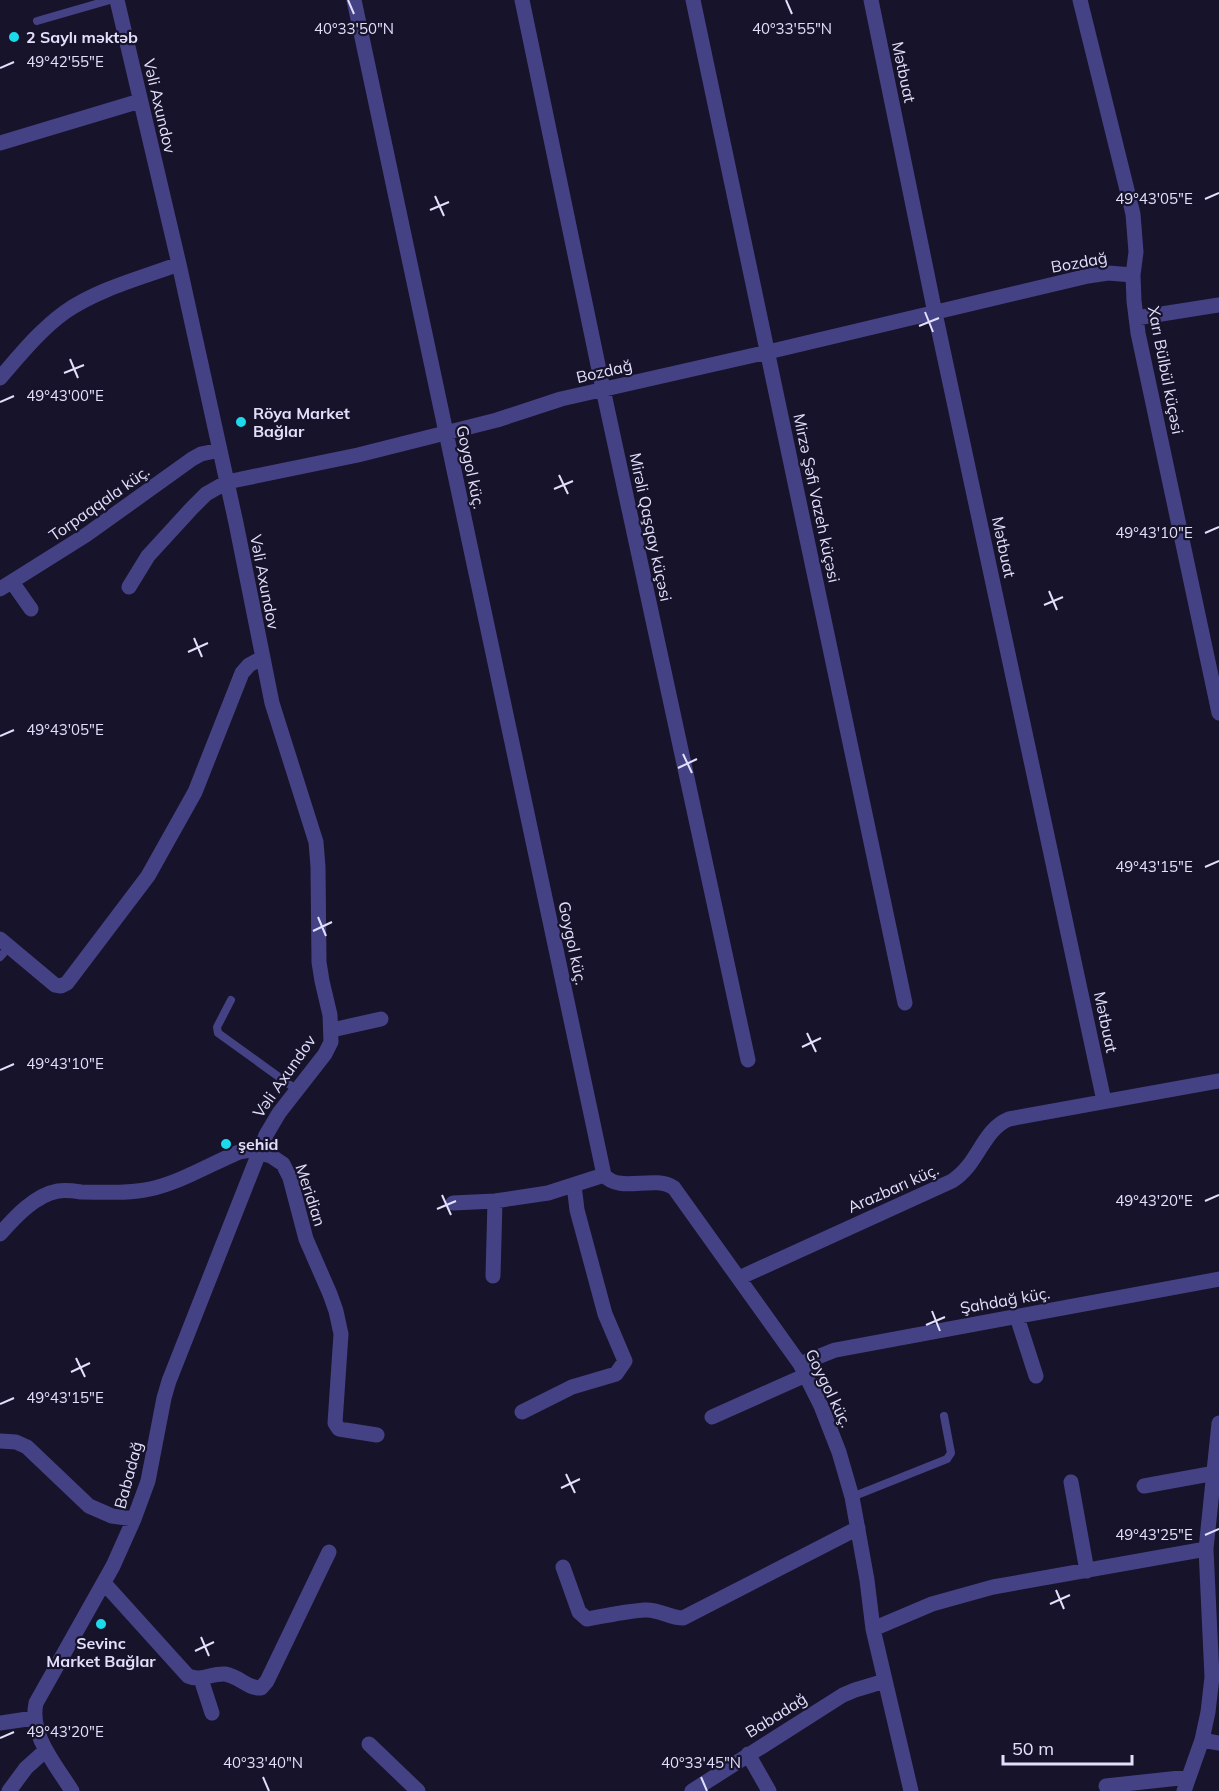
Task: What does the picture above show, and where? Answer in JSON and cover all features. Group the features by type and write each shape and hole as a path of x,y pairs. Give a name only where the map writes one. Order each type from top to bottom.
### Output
{"street":[{"name":"Vəli Axundov","path":"117,0 220,450 262,658 278,724 316,842 320,962 332,1030 328,1048 273,1123 259,1152"},
{"name":"Goygol küç.","path":"354,0 604,1175 615,1183 661,1183 674,1188 803,1369 839,1452 852,1497 873,1629 911,1791"},
{"name":"Mirəli Qaşqay küçəsi","path":"522,0 603,389 748,1060"},
{"name":"Mirzə Şəfi Vazeh küçəsi","path":"693,0 905,1003"},
{"name":"Mətbuat","path":"871,0 935,313 1104,1101"},
{"name":"Xarı Bülbül küçəsi","path":"1080,0 1133,214 1137,252 1133,275 1136,318 1219,712"},
{"path":"0,143 140,101"},
{"path":"0,378 35,338 65,312 101,293 179,264"},
{"name":"Bozdağ","path":"129,587 148,556 185,515 206,494 227,482 358,455 497,420 561,399 1088,276 1108,273 1133,275"},
{"path":"1136,318 1219,305"},
{"name":"Torpaqqala küç.","path":"6,586 86,535 192,459 201,454 220,450"},
{"path":"6,586 31,609"},
{"path":"3,947 55,985 61,986 67,983 148,876 195,792 242,673 249,665 262,658"},
{"path":"332,1030 381,1019"},
{"name":"Arazbarı küç.","path":"739,1278 952,1181 969,1167 1000,1122 1219,1081"},
{"path":"0,1234 13,1220 46,1195 59,1191 118,1193 150,1190 239,1152 250,1150 259,1152"},
{"name":"Meridian","path":"259,1152 279,1161 290,1178 306,1239 336,1311 341,1334 335,1423 339,1429 377,1435"},
{"name":"Babadağ","path":"34,1718 40,1693 104,1582 134,1519 148,1481 169,1381 259,1152"},
{"path":"453,1203 495,1201 548,1193 604,1175"},
{"path":"522,1412 572,1387 616,1374 625,1361 605,1314 577,1210 574,1185"},
{"path":"493,1276 495,1201"},
{"name":"Şahdağ küç.","path":"712,1417 835,1350 1219,1279"},
{"path":"1017,1317 1036,1376"},
{"path":"1107,1786 1186,1784 1202,1740 1212,1677 1206,1549 1219,1423"},
{"path":"0,1441 16,1442 27,1447 88,1506 112,1516 134,1519"},
{"path":"1144,1486 1215,1473"},
{"path":"1071,1482 1087,1571"},
{"path":"563,1567 579,1612 587,1619 646,1610 656,1611 672,1618 683,1618 858,1528"},
{"path":"873,1629 932,1604 993,1587 1206,1549"},
{"path":"104,1582 188,1676 201,1679 227,1674 256,1688 264,1686 329,1552"},
{"path":"201,1679 212,1713"},
{"name":"Babadağ","path":"692,1791 843,1695 885,1681"},
{"path":"0,1723 34,1718 46,1750 72,1791"},
{"path":"1202,1740 1219,1743"},
{"path":"369,1744 418,1791"},
{"path":"9,1791 26,1768 46,1750"},
{"path":"748,1754 770,1791"}],"lane":[{"path":"37,21 110,0"},
{"path":"231,1000 218,1027 218,1033 297,1090"},
{"path":"852,1497 947,1459 951,1453 944,1416"}],"place":[{"name":"2 Saylı məktəb","path":"14,37"},
{"name":"Röya Market Bağlar","path":"241,422"},
{"name":"şehid","path":"226,1144"},
{"name":"Sevinc Market Bağlar","path":"101,1624"}]}
